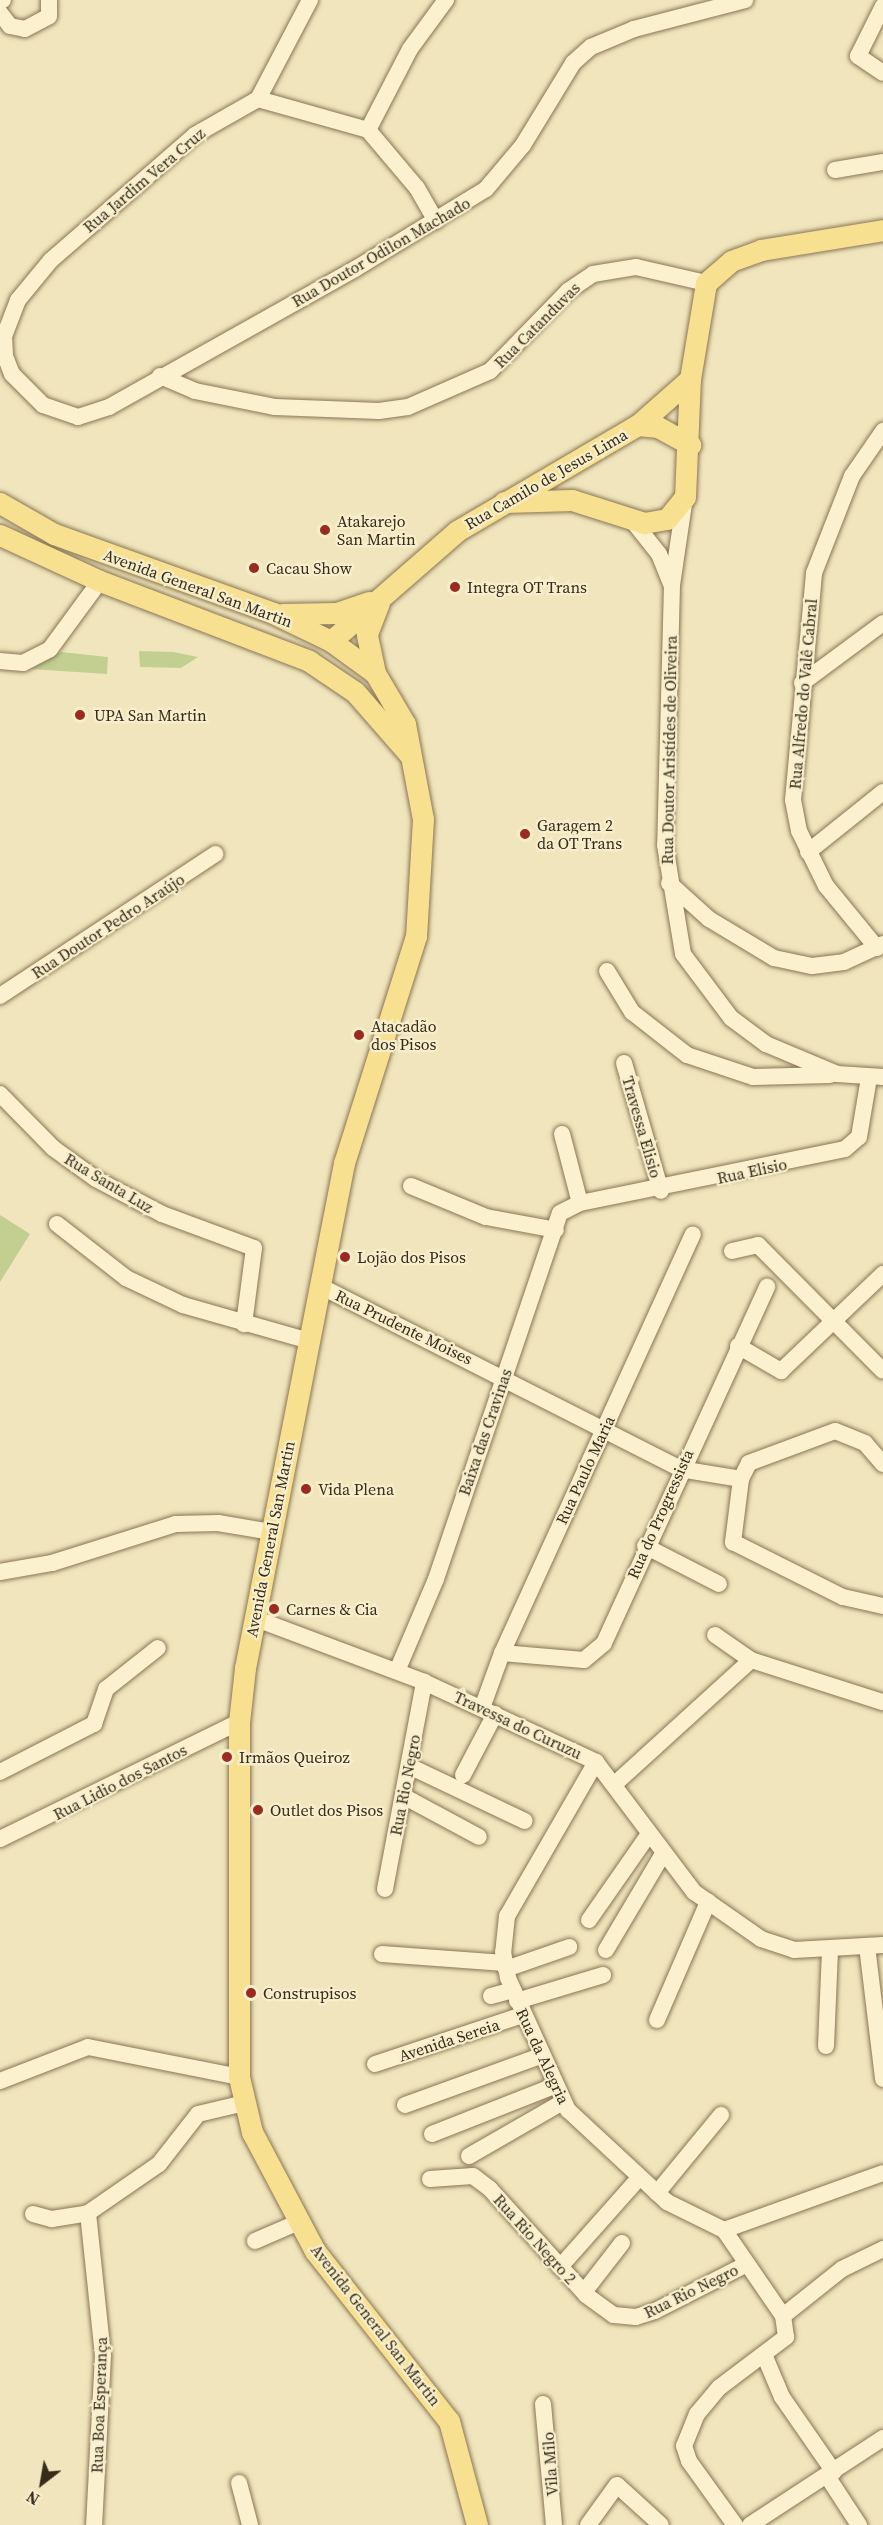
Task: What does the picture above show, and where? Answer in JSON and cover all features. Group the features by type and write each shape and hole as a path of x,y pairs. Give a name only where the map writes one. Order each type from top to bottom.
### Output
{"main road":[{"path":"706,284 731,261 761,250 883,230"},
{"name":"Rua Doutor Aristídes de Oliveira","path":"685,497 690,445 690,379 706,284"},
{"path":"638,425 690,379"},
{"name":"Rua Camilo de Jesus Lima","path":"331,641 457,531 638,425 658,427 690,445"},
{"path":"504,502 572,500 632,520 667,519 685,497"},
{"name":"Avenida General San Martin","path":"0,502 54,534 273,613 331,641 375,673 405,724 423,819 416,936 353,1130 254,1618 239,1722 239,2078 244,2103 267,2163 299,2222 332,2275 449,2421 477,2525"},
{"name":"Avenida General San Martin","path":"0,535 100,581 267,641 355,692 410,755"},
{"path":"273,613 337,613 382,596"},
{"path":"375,673 367,634 382,596"},
{"path":"267,641 331,641"}],"street":[{"path":"0,13 10,26 25,29 50,16 49,0"},
{"path":"310,0 258,99 368,130 417,188 436,221"},
{"path":"368,130 410,49 446,0"},
{"name":"Rua Doutor Odilon Machado","path":"12,374 43,405 78,417 109,407 436,221 486,189 506,167 573,63 591,46 634,29 746,0"},
{"path":"883,6 858,56 883,73"},
{"name":"Rua Jardim Vera Cruz","path":"12,374 4,336 31,281 195,135 258,99"},
{"path":"835,170 883,162"},
{"name":"Rua Catanduvas","path":"160,376 195,391 275,407 380,411 408,407 490,371 568,291 593,274 636,267 706,284"},
{"name":"Rua Alfredo do Valê Cabral","path":"880,946 826,886 808,852 794,800 802,684 814,573 852,476 883,431"},
{"name":"Rua Doutor Aristídes de Oliveira","path":"685,497 672,585 669,883 683,954 703,988 731,1018 766,1044 837,1074 876,1078"},
{"name":"Rua Doutor Aristídes de Oliveira","path":"632,520 659,554 672,585"},
{"path":"0,661 23,663 50,649 100,581"},
{"path":"802,684 883,623"},
{"path":"808,852 883,792"},
{"name":"Rua Doutor Pedro Araújo","path":"0,996 215,854"},
{"path":"669,883 709,919 774,958 812,966 844,962 880,946"},
{"path":"607,971 645,1026 713,1067 753,1077 837,1074"},
{"name":"Travessa Elisio","path":"624,1063 661,1191"},
{"name":"Rua Elisio","path":"572,1207 661,1191 853,1145 876,1078"},
{"name":"Rua Santa Luz","path":"0,1094 53,1148 96,1179 162,1214 254,1248 244,1324"},
{"path":"562,1134 572,1207"},
{"path":"411,1186 486,1217 556,1230"},
{"name":"Baixa das Cravinas","path":"397,1671 436,1579 556,1230 572,1207"},
{"path":"57,1224 126,1278 183,1305 309,1341"},
{"name":"Rua Paulo Maria","path":"463,1775 488,1711 502,1653 693,1234"},
{"path":"732,1251 758,1245 828,1321 881,1364"},
{"path":"738,1346 781,1371 828,1321 883,1274"},
{"name":"Rua Prudente Moises","path":"320,1286 605,1426 680,1469"},
{"name":"Rua do Progressista","path":"502,1653 568,1661 595,1655 767,1287"},
{"path":"883,1464 865,1443 835,1431 796,1442 750,1463 741,1479 737,1549 843,1597 883,1606"},
{"path":"680,1469 741,1479"},
{"path":"0,1572 52,1563 176,1524 218,1523 272,1532"},
{"path":"645,1546 719,1584"},
{"path":"254,1618 397,1671"},
{"path":"715,1635 751,1660 883,1702"},
{"path":"0,1772 94,1724 106,1689 158,1648"},
{"path":"617,1782 751,1660"},
{"name":"Travessa do Curuzu","path":"397,1671 596,1762 617,1782 663,1854 708,1902 761,1939 794,1950 875,1946"},
{"name":"Rua Rio Negro","path":"385,1889 424,1682"},
{"name":"Rua Lidio dos Santos","path":"0,1839 239,1722"},
{"name":"Rua da Alegria","path":"596,1762 514,1901 503,1929 506,1966 517,2002 563,2102 638,2179 695,2218 724,2230"},
{"path":"409,1766 525,1821"},
{"path":"404,1796 479,1837"},
{"path":"590,1920 649,1834"},
{"path":"606,1950 663,1854"},
{"path":"657,2020 708,1902"},
{"path":"875,1946 883,2079"},
{"path":"382,1954 506,1966 569,1947"},
{"path":"826,2046 830,1950"},
{"path":"491,1996 517,2002 603,1975"},
{"name":"Avenida Sereia","path":"375,2064 517,2002"},
{"path":"0,2080 88,2046 239,2078"},
{"path":"405,2105 540,2056"},
{"path":"432,2134 554,2086"},
{"path":"469,2156 563,2102"},
{"path":"33,2214 52,2219 88,2213 159,2164 198,2114 244,2103"},
{"path":"657,2193 721,2115"},
{"path":"735,2525 684,2446 709,2397 765,2357 786,2337 783,2316 724,2230 883,2174"},
{"name":"Rua Rio Negro 2","path":"430,2179 473,2176 584,2292 614,2315 636,2317"},
{"path":"561,2267 638,2179"},
{"name":"Rua Boa Esperança","path":"88,2213 103,2355 94,2525"},
{"path":"255,2241 299,2222"},
{"path":"584,2292 622,2243"},
{"path":"783,2316 842,2269 883,2249"},
{"name":"Rua Rio Negro","path":"636,2317 747,2264"},
{"path":"765,2357 782,2397 859,2525"},
{"name":"Vila Milo","path":"543,2404 554,2525"},
{"path":"750,2525 883,2438"},
{"path":"238,2483 250,2525"},
{"path":"588,2525 617,2485 661,2525"}],"green space":[{"path":"139,651 173,652 198,657 181,668 140,667"},
{"path":"61,652 108,657 107,674 31,669"},
{"path":"0,1215 30,1234 0,1282"}],"place":[{"name":"Atakarejo San Martin","path":"325,530"},
{"name":"Cacau Show","path":"254,568"},
{"name":"Integra OT Trans","path":"455,587"},
{"name":"UPA San Martin","path":"80,715"},
{"name":"Garagem 2 da OT Trans","path":"525,834"},
{"name":"Atacadão dos Pisos","path":"359,1035"},
{"name":"Lojão dos Pisos","path":"345,1257"},
{"name":"Vida Plena","path":"306,1489"},
{"name":"Carnes & Cia","path":"274,1609"},
{"name":"Irmãos Queiroz","path":"227,1757"},
{"name":"Outlet dos Pisos","path":"258,1810"},
{"name":"Construpisos","path":"251,1993"}]}
